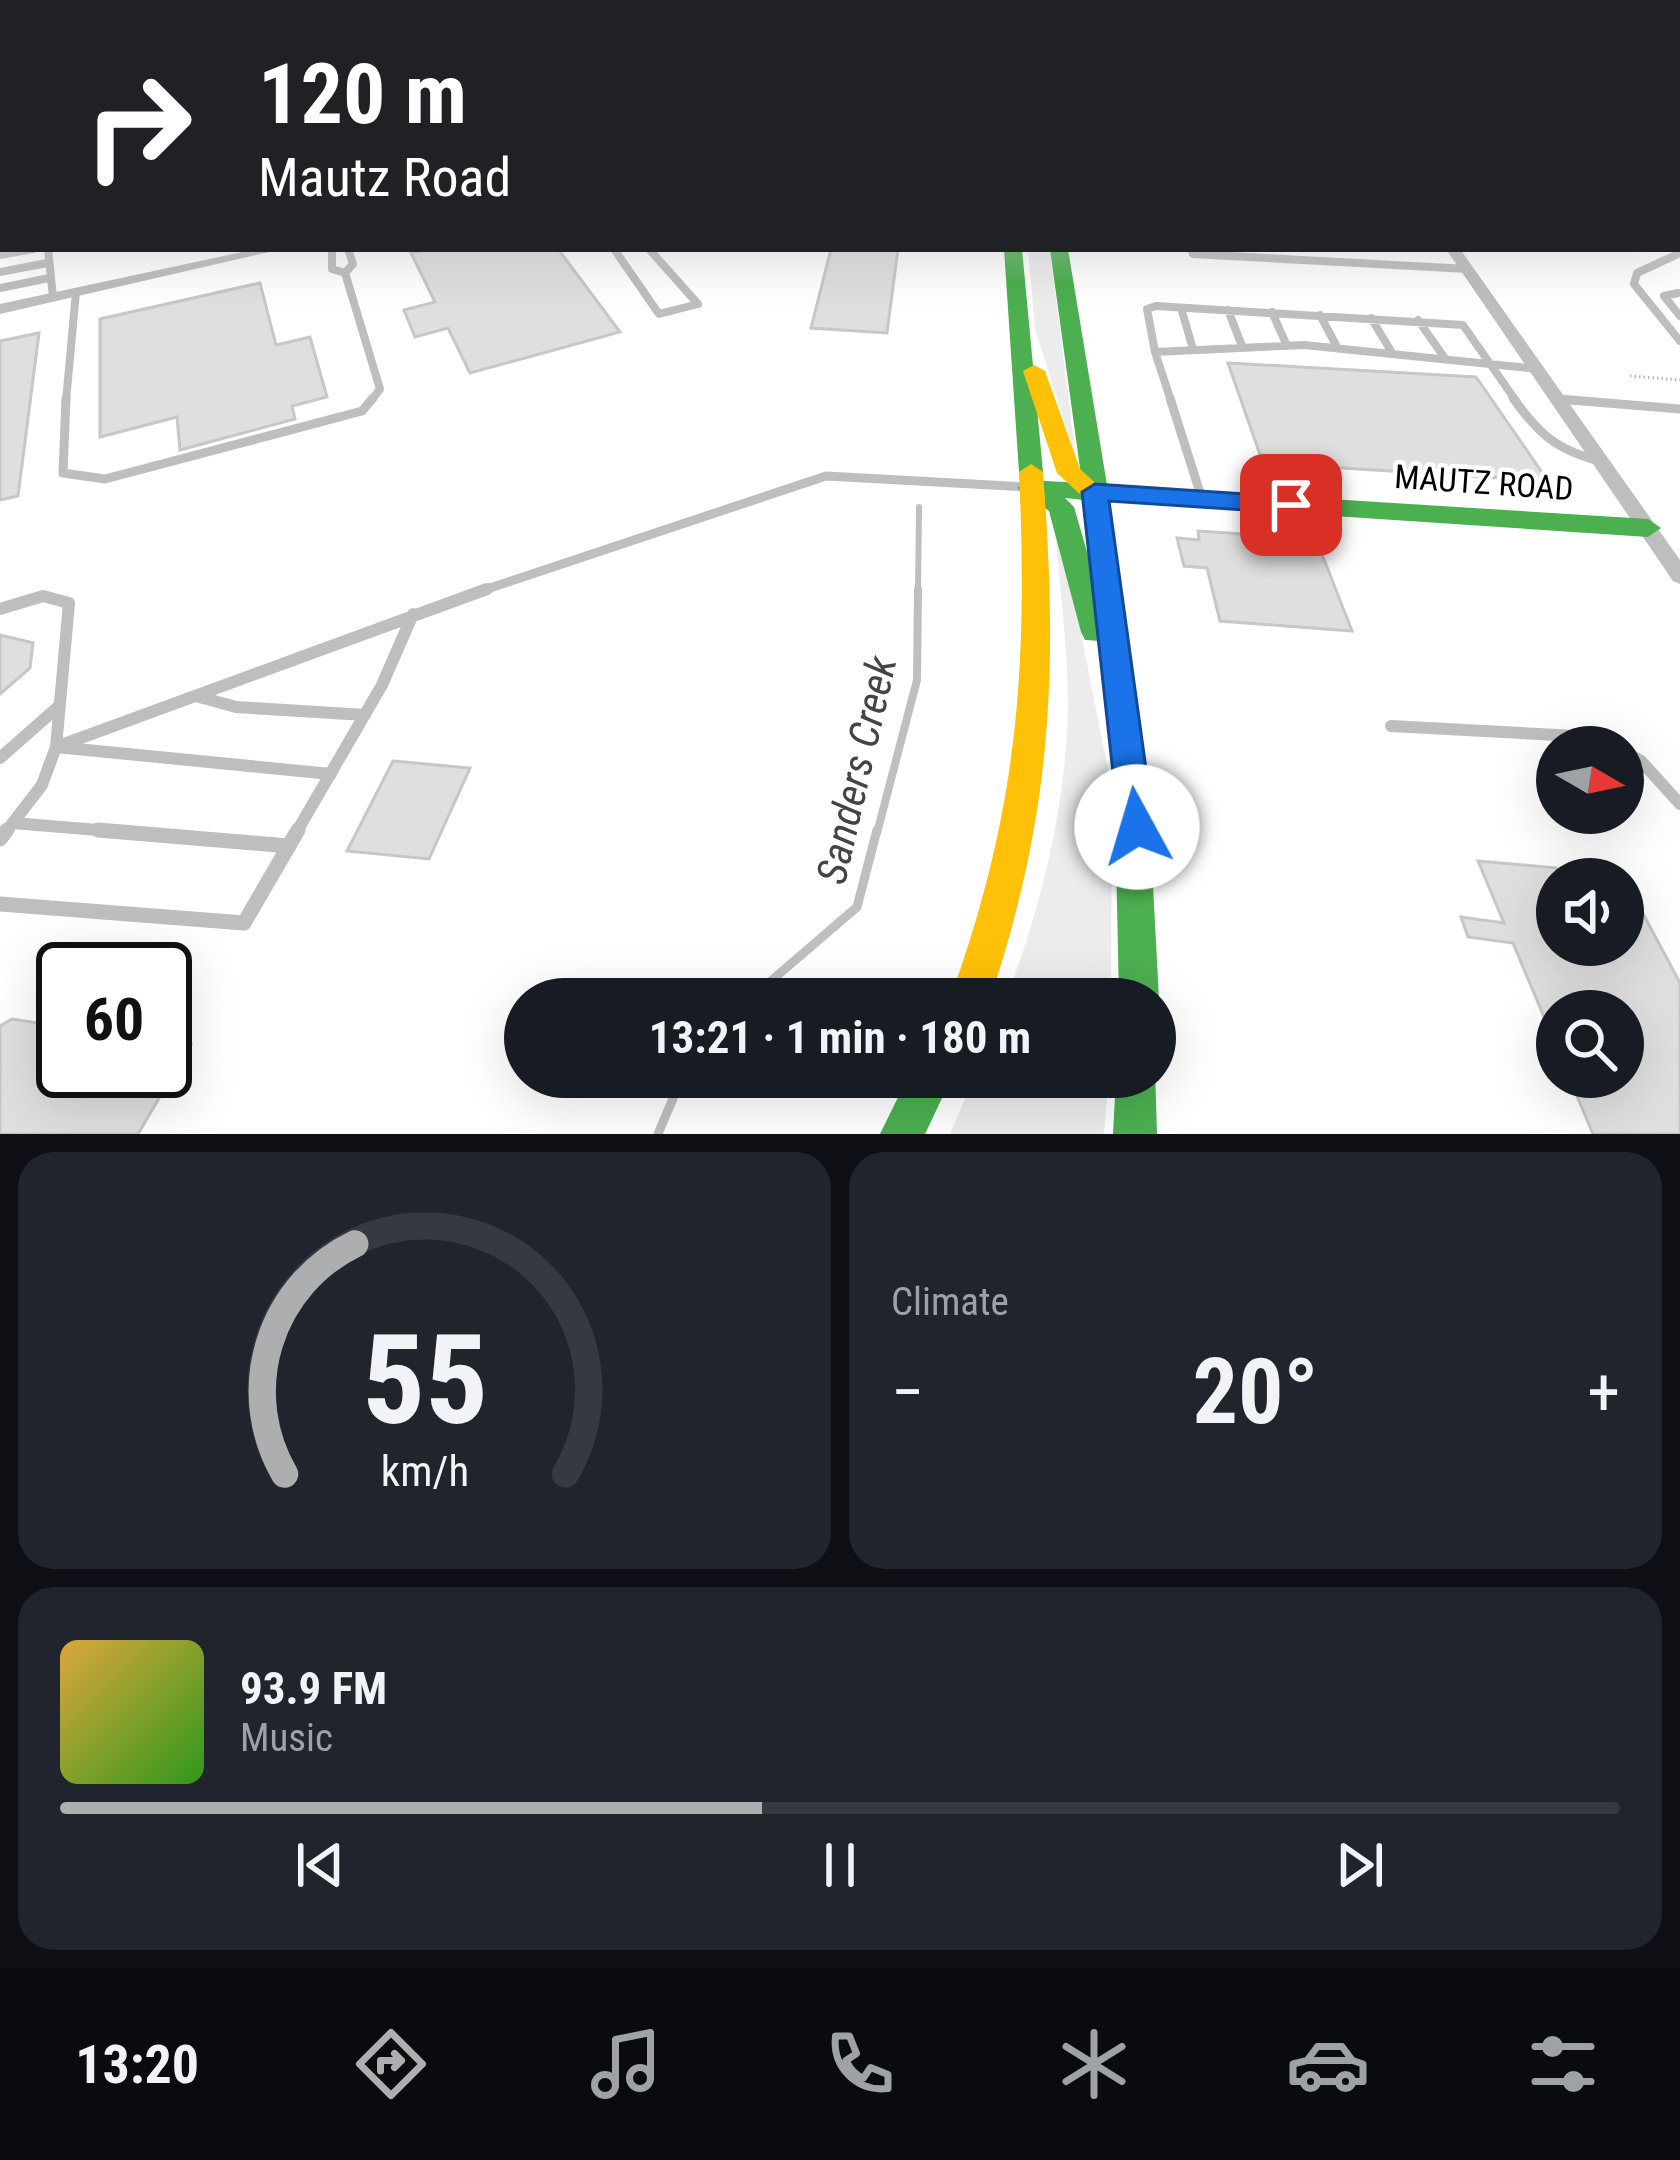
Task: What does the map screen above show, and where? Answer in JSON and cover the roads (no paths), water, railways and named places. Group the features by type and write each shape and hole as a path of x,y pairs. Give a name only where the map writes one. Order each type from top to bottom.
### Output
{"main road":[{"path":"978,978 994,936 1030,785 1038,658 1013,252"},
{"path":"1059,252 1137,827 1139,978"},
{"path":"1018,325 1069,473 1095,492"},
{"path":"1029,488 1057,500 1067,524 1130,763"},
{"name":"MAUTZ ROAD","path":"1029,488 1648,529"},
{"path":"902,1134 920,1098"},
{"path":"1135,1134 1136,1098"}],"street":[{"path":"0,309 261,252"},
{"path":"1456,252 1680,576"}],"lane":[{"path":"48,252 53,297"},
{"path":"332,252 332,269 345,273"},
{"path":"345,273 352,264 349,252"},
{"path":"616,252 659,314 698,304 652,252"},
{"path":"1192,252 1468,269"},
{"path":"1680,253 1637,273 1634,284 1680,341"},
{"path":"0,272 47,263"},
{"path":"76,292 60,463 63,473 104,479 362,411 380,389 345,273"},
{"path":"0,288 49,278"},
{"path":"1678,293 1664,296 1680,316"},
{"path":"1181,308 1193,349"},
{"path":"1202,499 1155,352 1147,309 1463,325 1541,437 1560,450 1602,462"},
{"path":"1228,310 1241,346"},
{"path":"1272,313 1287,346"},
{"path":"1320,315 1337,347"},
{"path":"1371,318 1391,351"},
{"path":"1418,320 1444,358"},
{"path":"1155,352 1241,346 1337,347 1539,369"},
{"path":"1559,399 1680,409"},
{"path":"56,747 413,614 826,476 1029,488"},
{"path":"0,609 43,596 69,603 56,747 42,785 0,839"},
{"path":"0,904 244,923 364,715 413,614"},
{"path":"194,695 236,706 364,715"},
{"path":"0,758 59,706"},
{"path":"1390,726 1536,734"},
{"path":"56,747 331,774"},
{"path":"1644,764 1680,804"},
{"path":"13,823 289,846"}],"waterway":[{"name":"Sanders Creek","path":"918,592 919,507"},
{"name":"Sanders Creek","path":"877,833 917,680 918,589"},
{"name":"Sanders Creek","path":"774,978 857,907 877,830"},
{"name":"Sanders Creek","path":"658,1134 673,1098"}]}
